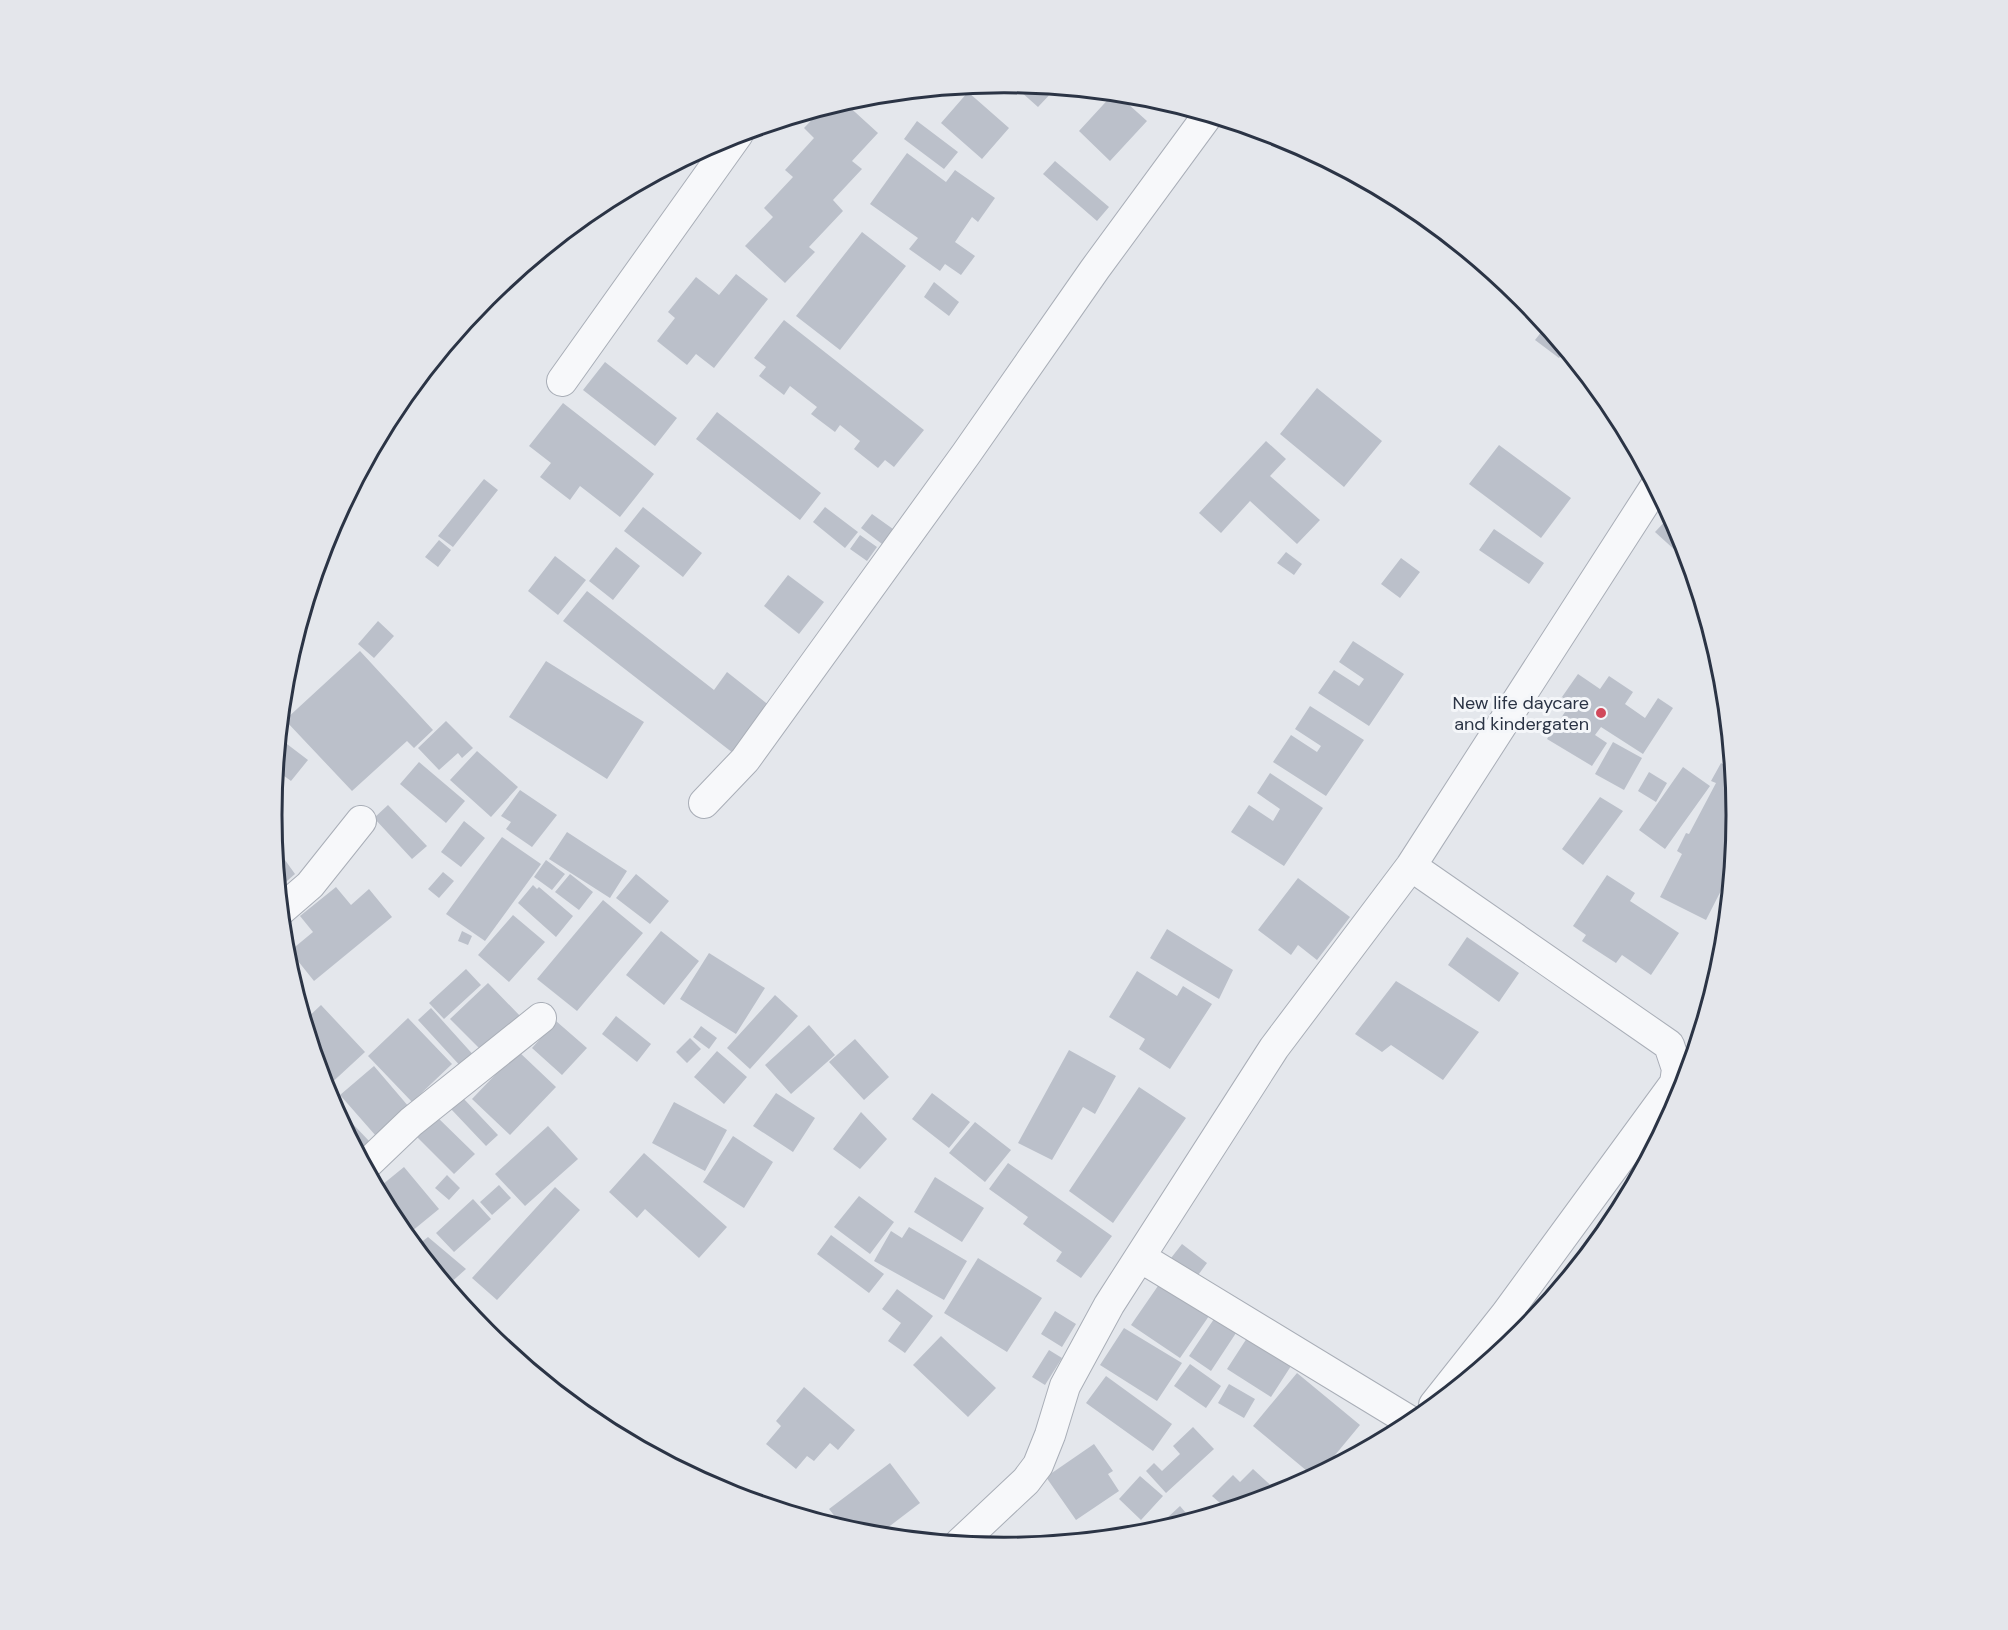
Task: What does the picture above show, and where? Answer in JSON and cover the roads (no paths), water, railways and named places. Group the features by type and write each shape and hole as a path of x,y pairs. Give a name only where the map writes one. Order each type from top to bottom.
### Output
{"street":[{"path":"704,803 745,760 966,454 1095,269 1203,122"},
{"path":"562,381 728,148"},
{"path":"968,1535 1026,1481 1038,1465 1065,1386 1109,1305 1274,1048 1411,866 1651,494"},
{"path":"288,904 310,885 361,821"},
{"path":"1411,866 1669,1045 1677,1069 1676,1079"},
{"path":"371,1161 411,1122 541,1018"},
{"path":"1454,1380 1506,1314 1673,1086"},
{"path":"1140,1257 1402,1417"}],"place":[{"name":"New life daycare and kindergaten","path":"1601,713"}]}
